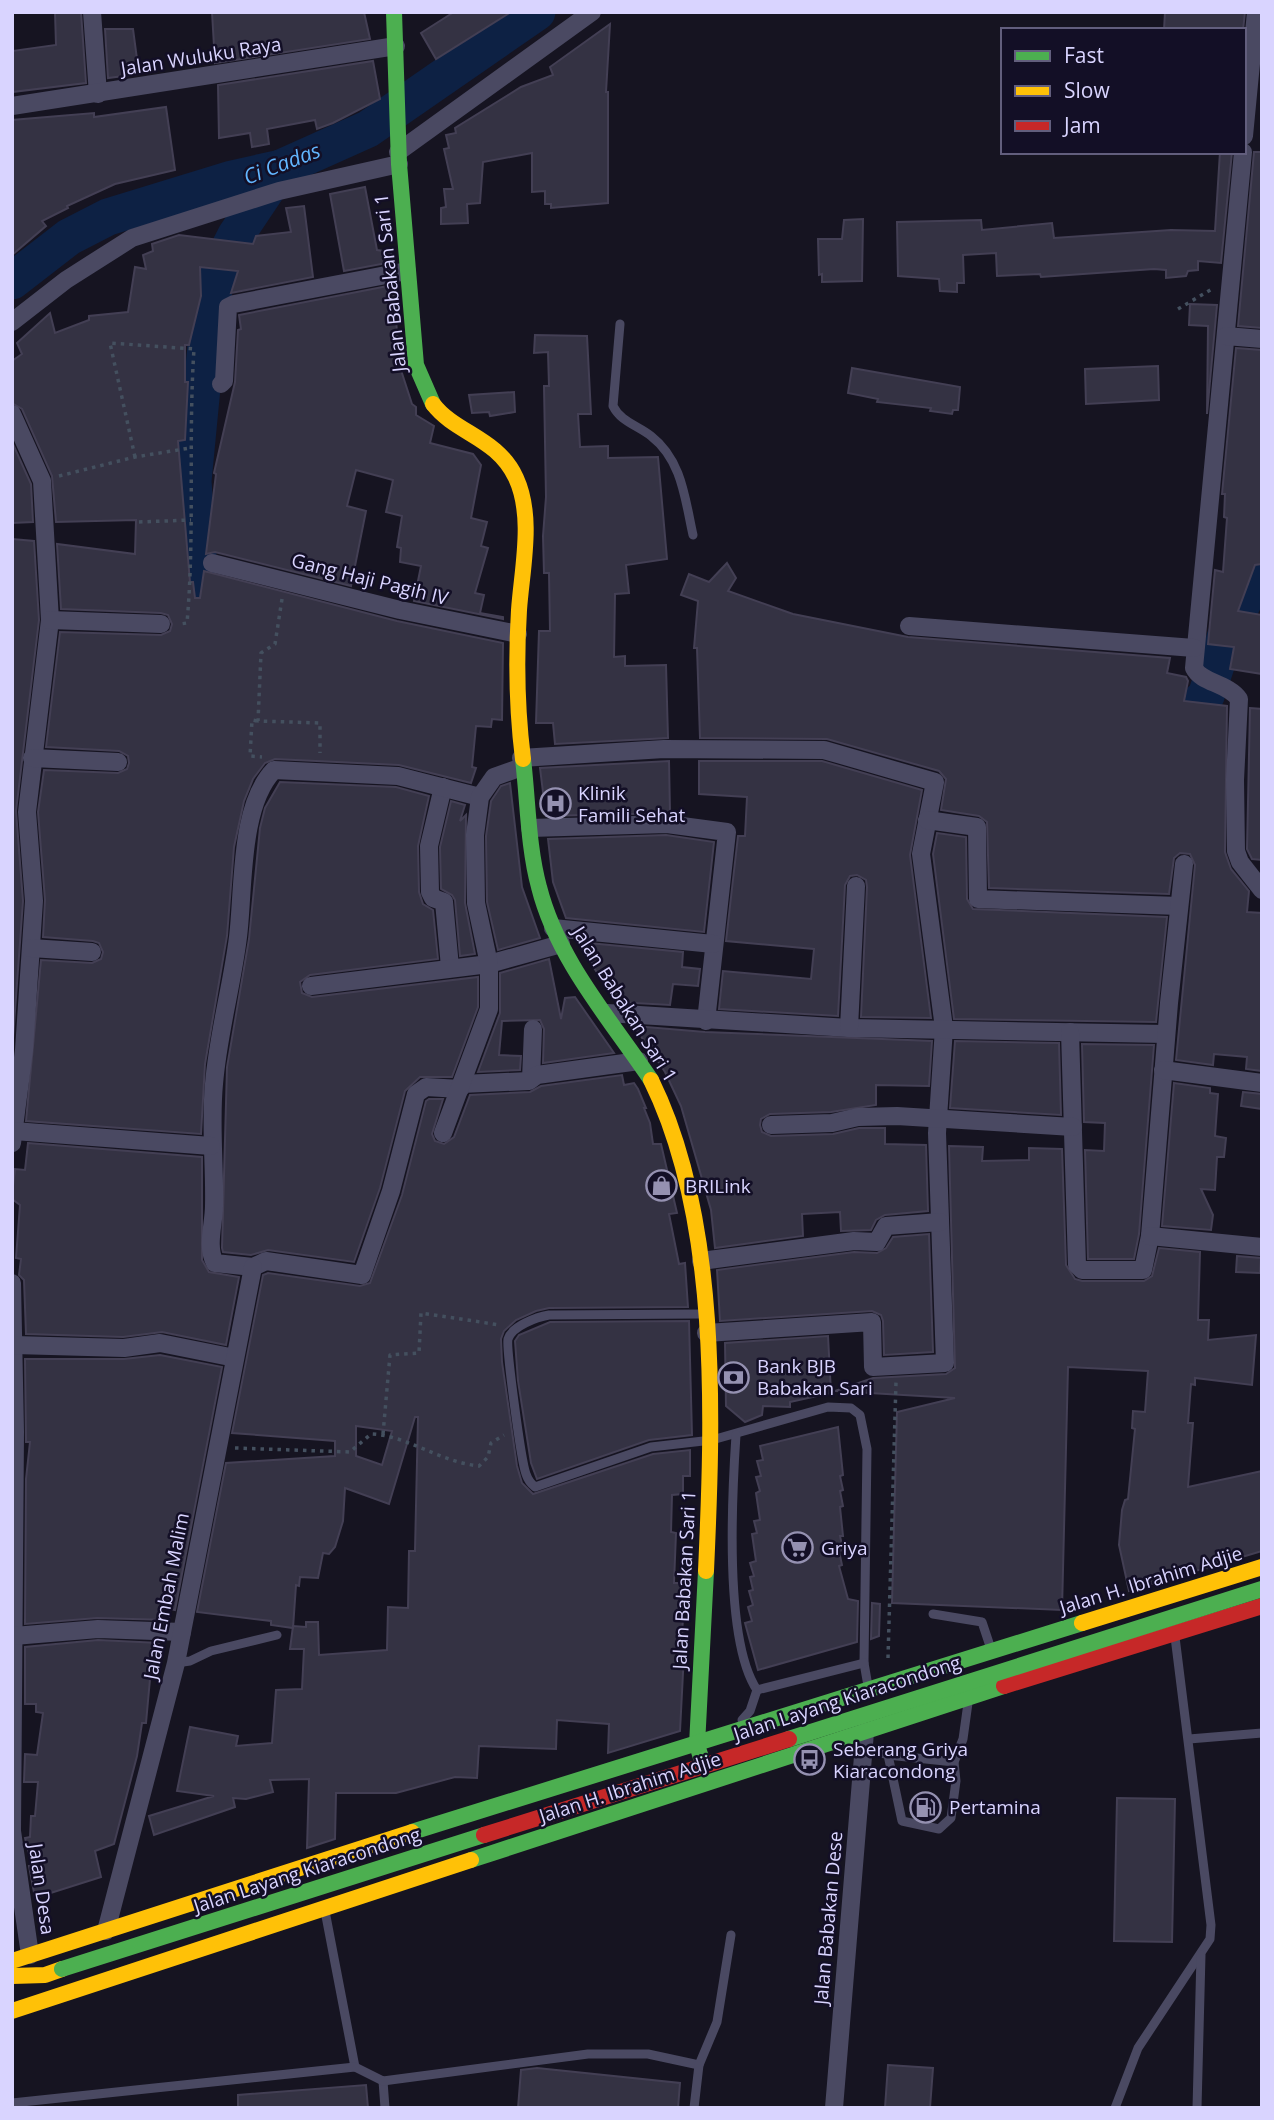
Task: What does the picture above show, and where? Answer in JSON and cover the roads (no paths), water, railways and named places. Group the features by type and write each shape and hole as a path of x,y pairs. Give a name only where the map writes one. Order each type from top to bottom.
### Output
{"main road":[{"name":"Jalan Babakan Sari 1","path":"394,12 398,158 416,365 429,398 449,418 493,446 516,478 525,530 518,634 521,763 538,885 557,936 652,1081 676,1139 701,1261 712,1440 697,1745 710,1783"},
{"name":"Jalan H. Ibrahim Adjie","path":"12,1961 1262,1567"},
{"name":"Jalan Layang Kiaracondong","path":"12,1997 45,1975 62,1969 1262,1589"},
{"name":"Jalan H. Ibrahim Adjie","path":"12,2011 710,1783 864,1740 969,1698 1262,1606"},
{"path":"1030,1640 1041,1675"},
{"path":"12,1985 45,1975"},
{"name":"Jalan Layang Kiaracondong","path":"12,1976 45,1975"}],"street":[{"path":"92,12 99,94"},
{"path":"12,322 66,280 132,238 279,191 398,158 592,12"},
{"path":"1246,115 1256,12"},
{"name":"Jalan Wuluku Raya","path":"12,106 396,46"},
{"path":"1243,154 1194,668 1199,676 1212,680 1236,695 1240,704 1235,780 1236,851 1240,862 1262,890"},
{"path":"221,384 224,381 228,307 407,271"},
{"path":"1226,336 1262,339"},
{"path":"12,414 42,481 50,620 27,812 34,901 31,948 21,967 13,1137 127,1140 212,1146"},
{"name":"Gang Haji Pagih IV","path":"212,563 400,610 518,634"},
{"path":"50,620 161,624"},
{"path":"909,626 1194,648"},
{"path":"443,1133 489,1009 489,964 475,903 475,835 480,797 494,777 521,763 664,749 824,750 934,782 921,854 944,1028 938,1117 945,1363 873,1367 872,1321 706,1333"},
{"path":"32,758 118,762"},
{"path":"480,797 398,776 274,770 261,783 245,853 238,941 227,990 214,1084 214,1206 210,1254 215,1263 253,1267 267,1261 362,1275 391,1191 416,1094 426,1087 461,1087 531,1079 537,1075 639,1061"},
{"path":"443,787 429,846 430,892 443,902 450,967"},
{"path":"927,820 977,827 978,899 1179,906"},
{"path":"530,828 667,824 727,832 706,1021"},
{"path":"1070,1032 1078,1267 1143,1270 1150,1237 1166,1034 1184,863"},
{"path":"849,1028 856,886"},
{"path":"311,986 489,964 557,936 713,944"},
{"path":"31,948 92,952"},
{"path":"607,1013 849,1028 1166,1034"},
{"path":"531,1079 533,1029"},
{"path":"1163,1070 1262,1083"},
{"path":"771,1125 832,1123 867,1116 938,1117 1073,1127"},
{"path":"701,1261 854,1241 877,1242 886,1226 940,1222"},
{"path":"1150,1237 1262,1247"},
{"name":"Jalan Embah Malim","path":"106,1931 176,1663 253,1267"},
{"name":"Jalan Desa","path":"12,1283 12,1831 30,1955"},
{"path":"14,1345 124,1348 160,1343 235,1358"},
{"path":"14,1636 98,1629 182,1632"},
{"name":"Jalan Babakan Dese","path":"834,2108 864,1740"}],"lane":[{"path":"620,324 612,406 630,425 661,444 674,460 693,535"},
{"path":"704,1314 549,1315 537,1317 518,1328 509,1336 508,1342 525,1473 535,1487 650,1447 712,1440 828,1407 851,1408 860,1415 867,1449 864,1664 869,1691"},
{"path":"736,1434 737,1625 751,1681 757,1690"},
{"path":"933,1614 982,1622 992,1652"},
{"path":"1115,2108 1138,2048 1210,1938 1211,1925 1174,1633"},
{"path":"176,1663 190,1661 211,1651 277,1635"},
{"path":"757,1690 864,1664"},
{"path":"730,1735 750,1710 757,1690"},
{"path":"888,1755 902,1821 939,1829 951,1818 956,1781 954,1762 967,1725 969,1698"},
{"path":"1189,1739 1262,1733"},
{"path":"864,1740 888,1755 954,1762"},
{"path":"324,1907 355,2067"},
{"path":"694,2108 699,2065 717,2022 731,1935"},
{"path":"1197,2108 1201,1953"},
{"path":"12,2103 355,2067 383,2081 588,2054 648,2054 699,2065"},
{"path":"383,2081 385,2108"}],"waterway":[{"name":"Ci Cadas","path":"12,281 69,237 108,217 232,179 281,168 368,129 537,12"},
{"path":"195,640 190,621 198,552 193,481 209,315 218,270 236,235 281,168"},
{"path":"1153,701 1188,708 1194,707 1206,696 1226,635 1262,566"}],"place":[{"name":"Klinik Famili Sehat","path":"555,804"},
{"name":"BRILink","path":"662,1186"},
{"name":"Bank BJB Babakan Sari","path":"734,1377"},
{"name":"Griya","path":"798,1548"},
{"name":"Seberang Griya Kiaracondong","path":"810,1760"},
{"name":"Pertamina","path":"926,1807"}]}
